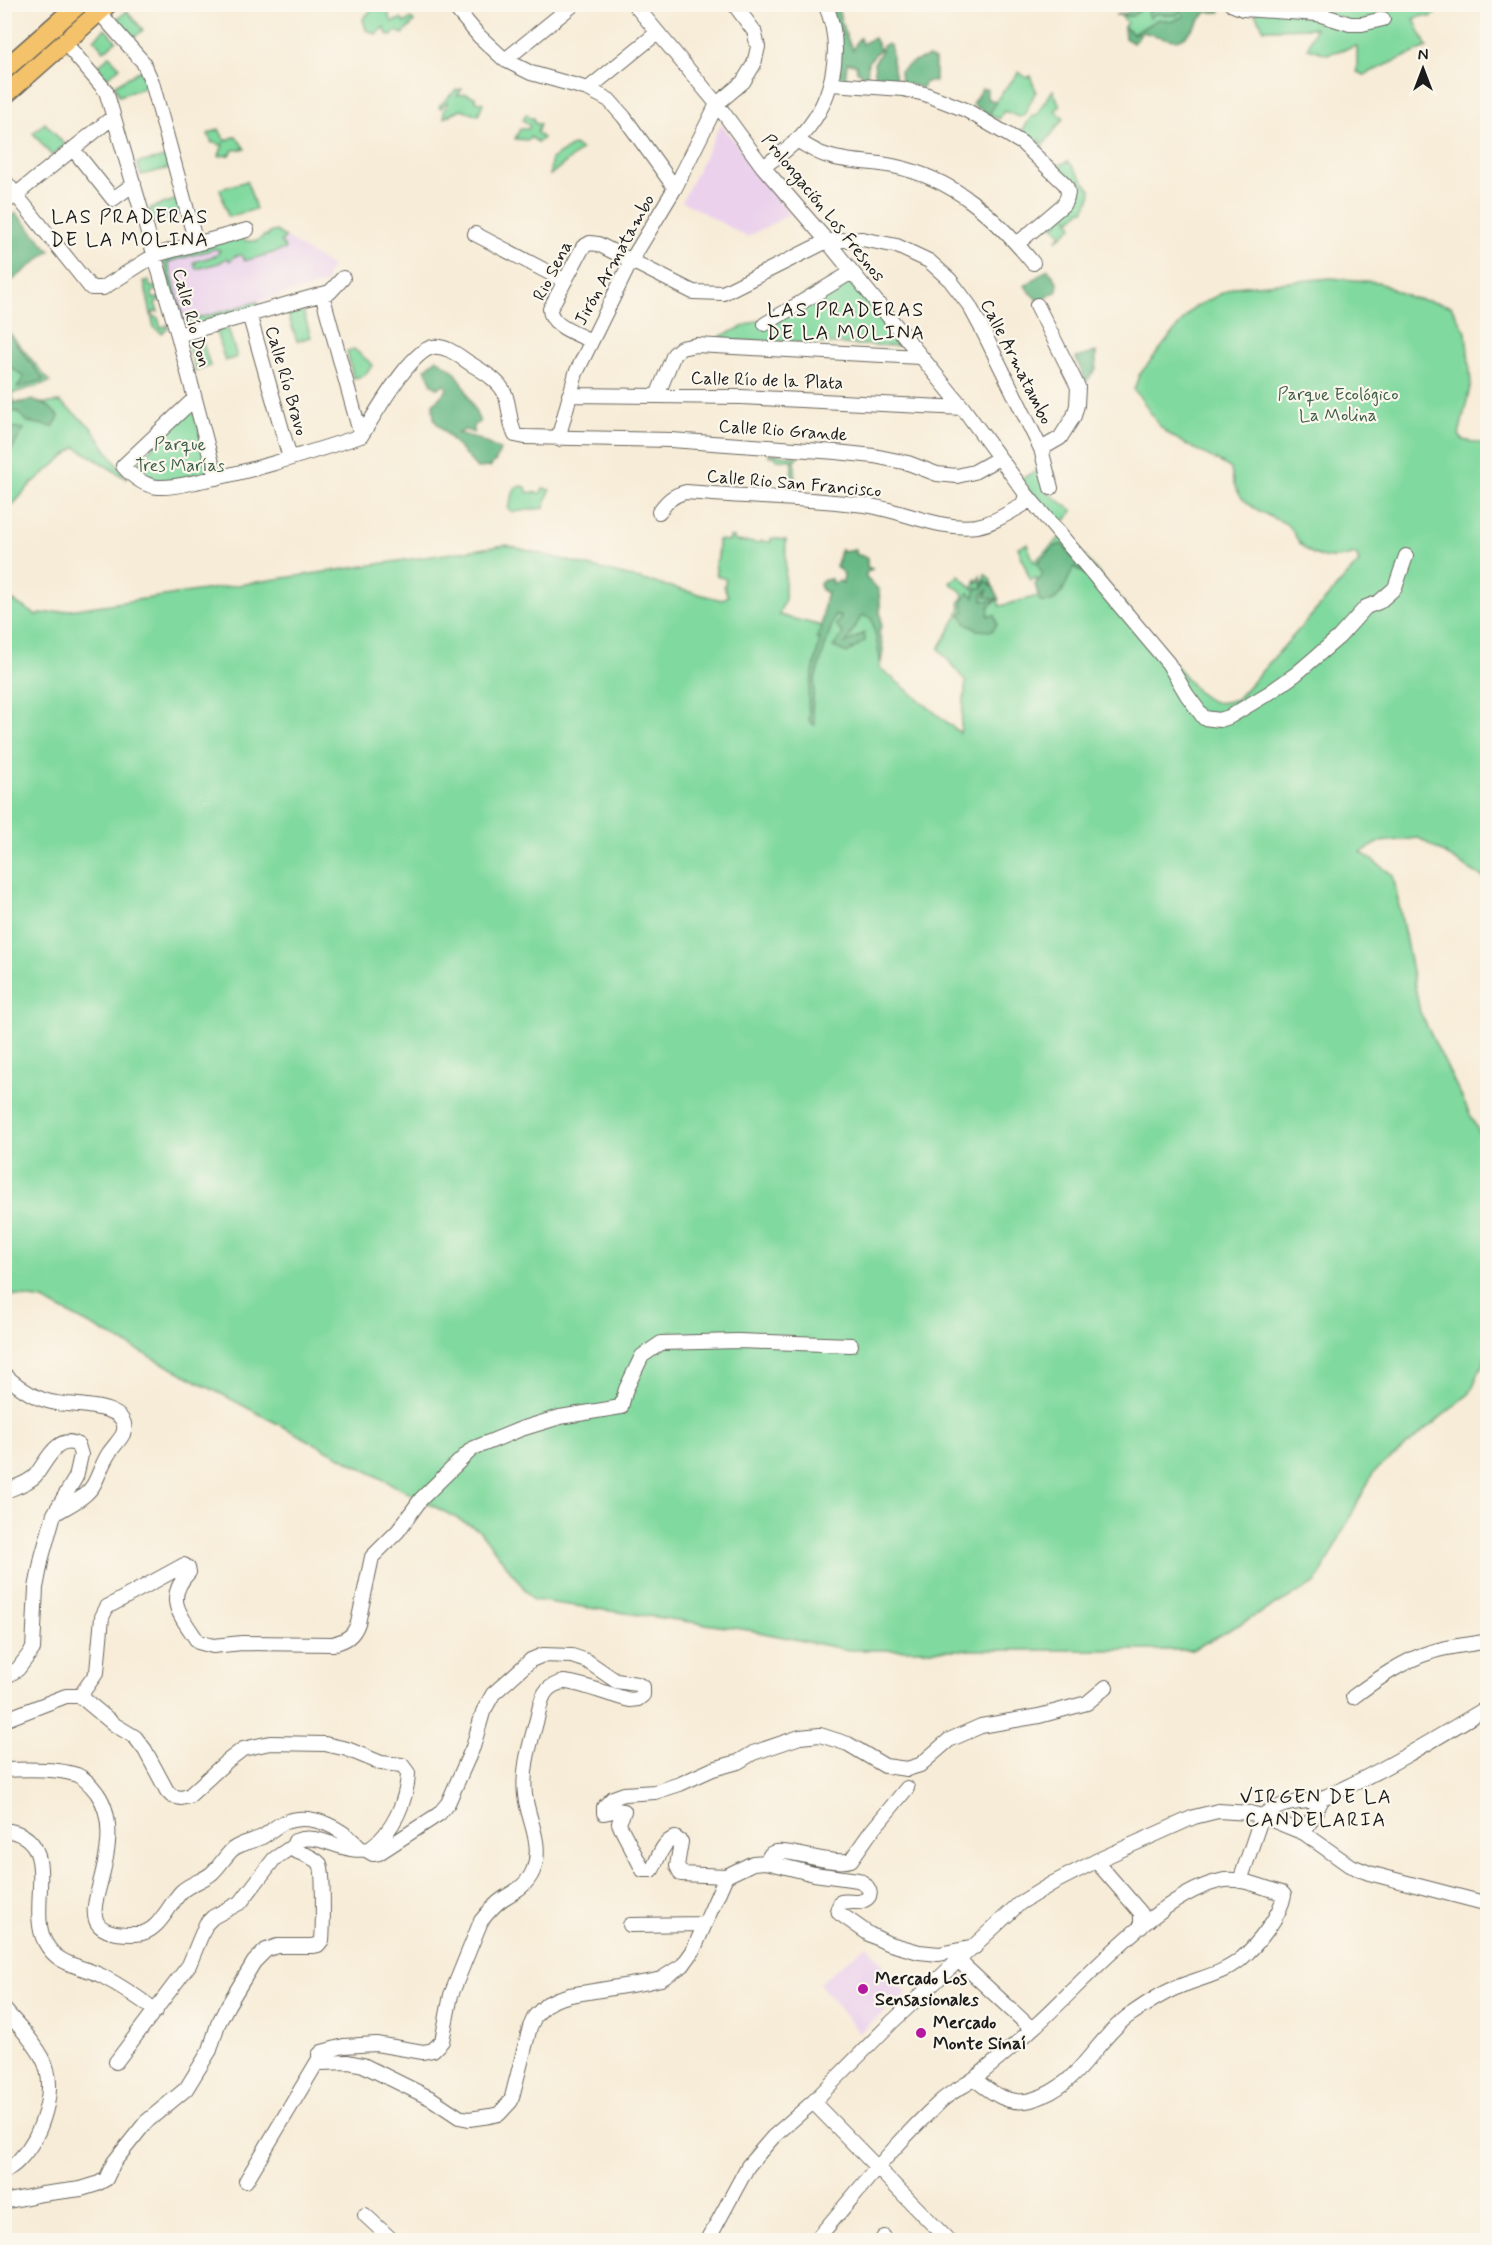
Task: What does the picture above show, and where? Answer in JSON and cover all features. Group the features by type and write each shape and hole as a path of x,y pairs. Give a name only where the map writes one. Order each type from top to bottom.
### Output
{"main road":[{"path":"4,70 79,4"},
{"path":"4,96 103,8"}],"street":[{"path":"505,60 574,4"},
{"name":"Prolongación Los Fresnos","path":"634,4 717,104 763,167 827,241 963,408 1026,494 1168,663 1204,718 1220,720 1229,717 1296,674 1339,637 1366,607 1379,602 1395,588 1406,556"},
{"path":"717,104 743,82 754,64 758,47 754,31 734,4"},
{"path":"763,167 796,140 816,117 832,84 835,55 832,19 825,4"},
{"path":"1231,4 1243,9 1318,14 1350,24 1383,19"},
{"path":"453,5 479,36 505,60 531,73 588,89 609,100 624,117 675,188"},
{"path":"103,8 143,62 152,82 196,243"},
{"path":"588,89 657,33"},
{"name":"Calle Río Don","path":"65,43 106,92 178,335 216,478"},
{"path":"832,84 883,87 925,94 966,110 1022,144 1065,184 1068,196 1064,205 1017,244"},
{"name":"Jirón Armatambo","path":"558,439 569,395 591,341 631,261 675,188 717,104"},
{"path":"4,204 113,117"},
{"path":"796,140 825,155 896,166 961,192 988,214 1033,263"},
{"path":"73,149 113,199 134,184"},
{"path":"4,180 91,288 103,288 155,255 247,230"},
{"path":"476,234 565,281"},
{"name":"Calle Armatambo","path":"827,241 862,239 897,246 929,261 950,280 969,305 982,329 1041,449 1051,488"},
{"path":"631,261 693,292 723,293 827,241"},
{"name":"Rio Sena","path":"591,341 554,321 550,315 550,309 583,247 590,243 598,244 631,261"},
{"path":"765,324 852,272"},
{"path":"178,335 330,292 343,278"},
{"path":"194,399 123,466 130,474 148,485 159,487 216,478 290,459 361,436 322,294"},
{"path":"1037,305 1078,387 1074,416 1060,438 1041,449"},
{"name":"Calle Río Bravo","path":"249,314 290,459"},
{"path":"657,396 674,354 681,348 696,345 920,357"},
{"name":"Calle Rio Grande","path":"361,436 408,366 420,352 434,347 448,349 496,382 505,394 515,435 525,438 671,440 836,452 874,456 908,463 937,474 957,476 974,472 999,458"},
{"name":"Calle Río de la Plata","path":"569,395 741,397 963,408"},
{"name":"Calle Rio San Francisco","path":"659,512 668,500 686,492 867,506 957,526 978,525 1002,518 1023,505 1026,494"},
{"path":"80,1696 97,1672 102,1617 107,1607 184,1564 189,1572 180,1581 174,1593 177,1609 198,1642 213,1646 242,1643 333,1644 346,1640 354,1634 358,1623 372,1557 398,1531 421,1499 472,1449 521,1429 560,1417 621,1407 626,1389 642,1356 656,1346 668,1342 738,1341 851,1344"},
{"path":"6,1377 21,1389 54,1403 100,1408 112,1412 120,1418 124,1426 122,1434 107,1455 94,1484 78,1500 54,1514"},
{"path":"4,1492 28,1482 57,1447 64,1443 74,1443 81,1450 76,1477 54,1514 42,1557 36,1588 33,1649 18,1669 4,1678"},
{"path":"1353,1697 1416,1658 1432,1652 1488,1641"},
{"path":"4,1770 30,1769 74,1774 90,1784 103,1802 108,1814 105,1865 95,1897 95,1918 103,1929 138,1935 153,1928 184,1889 212,1873 231,1851 265,1836 285,1822 303,1818 315,1819 343,1833 373,1854 379,1853 439,1814 448,1803 473,1747 483,1712 493,1694 531,1660 543,1655 572,1656 587,1661 616,1682 637,1684 643,1687 643,1695 638,1699 630,1700 575,1683 564,1682 553,1686 542,1698 527,1749 525,1766 525,1796 535,1833 537,1854 533,1872 519,1890 503,1899 481,1921 451,1995 442,2041 434,2050 423,2052 376,2044 344,2046 322,2052 246,2181"},
{"path":"975,1947 939,1954 919,1952 888,1943 869,1934 839,1913 838,1908 841,1902 860,1902 869,1897 870,1893 864,1883 858,1880 814,1874 766,1862 753,1863 726,1876 681,1874 677,1866 681,1842 675,1838 670,1839 659,1853 652,1870 643,1870 619,1823 624,1811 603,1813 604,1807 613,1798 624,1794 655,1792 680,1784 713,1769 738,1762 753,1753 800,1737 820,1735 848,1744 885,1766 907,1769 920,1765 949,1740 981,1726 1039,1716 1087,1703 1106,1687"},
{"path":"4,1720 66,1696 80,1696 115,1725 135,1737 145,1750 167,1791 172,1796 181,1798 189,1796 243,1749 254,1745 291,1742 325,1744 347,1749 381,1763 402,1765 408,1773 396,1817 378,1843 370,1850 350,1849 306,1838 297,1840 293,1846 274,1859 241,1902 213,1917 206,1924 189,1965 116,2062"},
{"path":"1240,1881 1262,1816 1273,1808 1323,1798 1394,1763 1488,1707"},
{"path":"766,1862 771,1854 779,1851 819,1859 846,1862 851,1860 907,1788"},
{"path":"1304,1833 1323,1798"},
{"path":"708,2241 748,2166 773,2137 813,2102 892,2022 1020,1903 1096,1861 1194,1817 1218,1811 1262,1816 1304,1833 1349,1865 1369,1873 1488,1904"},
{"path":"4,1830 17,1833 28,1840 39,1858 40,1928 49,1949 66,1964 100,1975 156,2011"},
{"path":"4,2202 81,2189 97,2184 106,2178 114,2162 146,2122 186,2089 193,2080 210,2050 223,2015 254,1962 266,1950 277,1946 312,1946 320,1942 323,1886 321,1866 312,1858 297,1852 293,1846"},
{"path":"1096,1861 1141,1913 1141,1927"},
{"path":"319,2060 327,2064 348,2062 363,2065 432,2099 459,2117 469,2119 499,2114 511,2101 530,2027 540,2010 556,1999 648,1982 674,1972 683,1965 693,1951 726,1876"},
{"path":"816,2241 878,2168 942,2100 974,2079 1032,2029 1141,1927 1177,1900 1203,1886 1222,1880 1240,1881 1284,1895 1284,1899 1256,1945 1227,1969 1177,1988 1132,2014 1113,2031 1076,2074 1058,2089 1030,2100 1009,2101 996,2095 974,2079"},
{"path":"630,1925 705,1924"},
{"path":"959,1961 1032,2029"},
{"path":"4,2009 42,2056 49,2089 48,2103 34,2139 19,2160 4,2172"},
{"path":"813,2102 948,2241"},
{"path":"365,2215 392,2241"}],"shaded area":[{"path":"721,124 790,214 747,237 682,201"},
{"path":"276,231 332,267 327,275 327,283 184,322 168,262 239,241 244,245"},
{"name":"Mercado Los Sensasionales","path":"867,1945 907,1994 859,2033 819,1983"}],"green space":[{"path":"1309,4 1446,5 1431,17 1422,16 1414,19 1427,47 1364,75 1357,72 1357,46 1327,54 1308,48 1315,28 1264,29 1255,14 1263,5 1308,7"},
{"path":"387,5 395,7 388,13 392,22 401,19 404,23 411,19 414,22 403,34 396,31 391,36 387,34 384,27 376,34 366,30 363,19 375,6 375,10"},
{"path":"832,5 837,5 844,31 853,50 860,38 862,44 874,38 880,49 868,62 867,81 860,83 862,73 857,71 856,64 847,63 845,81 839,80"},
{"path":"1130,5 1219,5 1220,12 1206,12 1185,37 1180,39 1174,40 1142,32 1133,43 1125,38 1124,27 1133,34 1158,19 1173,21 1184,16 1181,10 1177,15 1155,14 1150,18 1149,11 1143,8 1132,16 1115,15 1129,12"},
{"path":"1143,8 1155,14 1177,15 1181,10 1184,16 1173,21 1158,19 1133,34 1124,27 1127,22 1121,16 1132,16"},
{"path":"127,11 143,30 132,39 116,20"},
{"path":"105,29 116,41 104,51 94,39"},
{"path":"887,44 891,48 896,80 890,85 886,81 876,80 874,63 882,46"},
{"path":"109,56 120,67 107,78 98,66"},
{"path":"929,57 935,60 935,81 925,82 922,88 901,82 900,71 913,62"},
{"path":"141,70 146,87 119,96 115,85"},
{"path":"1019,72 1027,78 1030,76 1036,91 1024,115 1019,117 1004,111 999,119 989,115 998,98"},
{"path":"462,89 458,95 467,94 483,103 478,115 461,109 444,118 444,109 448,102 440,108 439,106 456,90"},
{"path":"982,89 987,89 987,98 996,102 989,115 972,104"},
{"path":"1053,90 1060,106 1055,111 1064,118 1040,149 1037,146 1040,139 1034,143 1020,134 1032,116 1036,116"},
{"path":"526,114 534,118 534,123 540,124 537,133 543,138 538,142 530,137 529,140 515,139 520,129 528,129 530,126 523,120"},
{"path":"45,123 65,145 52,156 33,133"},
{"path":"219,129 225,141 236,136 245,149 233,150 230,155 219,156 223,144 212,143 208,134"},
{"path":"574,145 581,150 550,175 551,159"},
{"path":"166,157 170,168 141,175 137,163"},
{"path":"1068,161 1091,190 1090,199 1084,210 1071,220 1066,216 1073,226 1056,241 1061,234 1054,226 1061,220 1052,226 1051,223 1077,201 1076,188 1056,167"},
{"path":"247,181 256,209 228,217 220,189"},
{"path":"178,199 183,213 153,222 150,208"},
{"path":"16,213 50,251 5,286 5,221"},
{"path":"276,231 285,237 281,242 286,249 245,261 241,255 235,256 230,261 227,258 219,263 196,269 194,262 217,255 220,250 214,249 168,262 184,322 258,302 258,307 182,330 163,259 240,236 246,241 257,241"},
{"path":"1048,269 1058,283 1057,291 1044,299 1052,318 1025,286"},
{"path":"842,274 898,338 898,344 895,346 720,340 721,336 766,317"},
{"name":"Parque Ecológico La Molina","path":"1331,278 1378,282 1409,297 1451,306 1466,332 1471,383 1459,435 1463,440 1487,445 1487,880 1419,838 1380,842 1361,852 1393,875 1420,1012 1487,1149 1487,1354 1470,1393 1373,1473 1316,1583 1192,1650 849,1650 748,1630 533,1600 479,1530 43,1300 5,1294 4,595 36,615 506,545 722,600 728,596 724,587 726,579 717,576 715,563 718,558 718,540 730,541 730,537 734,537 735,541 759,543 760,541 771,542 771,538 786,540 785,599 779,615 822,626 827,592 823,591 820,585 822,581 831,579 832,584 839,581 843,583 844,574 836,566 840,551 841,549 844,552 856,550 856,554 867,558 867,567 872,569 866,573 866,578 879,590 881,625 879,633 883,649 879,667 960,733 966,682 939,649 956,618 960,616 957,614 961,609 959,603 963,598 962,592 950,583 959,575 973,589 976,578 977,585 980,576 982,586 985,574 990,579 1000,606 1042,595 1036,578 1030,580 1018,547 1027,544 1034,562 1065,533 1197,691 1211,701 1220,703 1231,701 1237,699 1359,562 1356,554 1326,558 1306,549 1286,524 1254,508 1242,498 1232,478 1231,469 1181,442 1160,427 1134,390 1139,375 1193,308 1234,287"},
{"path":"144,281 149,281 150,287 158,286 160,289 152,292 153,299 161,297 155,303 158,312 153,312 153,316 158,318 161,328 167,325 168,328 162,333 154,328"},
{"path":"302,308 311,337 297,341 287,312"},
{"path":"4,326 50,382 10,394 17,405 60,402 90,426 127,479 76,447 30,485 12,506 4,487"},
{"path":"228,328 237,357 225,361 216,332"},
{"path":"4,330 44,380 17,388 24,377 5,362"},
{"path":"201,336 210,366 196,371 186,341"},
{"path":"354,349 373,365 363,376 353,378 347,351"},
{"path":"1096,352 1096,369 1086,382 1076,358"},
{"path":"437,359 454,371 462,382 480,422 474,426 474,433 465,430 458,433 476,438 500,450 490,467 477,468 434,420 433,404 447,390 445,384 437,388 432,384 425,369"},
{"path":"33,400 49,407 59,417 53,427 28,422 16,411 5,415 5,405"},
{"name":"Parque Tres Marías","path":"193,408 210,468 207,474 179,481 161,481 143,475 135,469 137,461"},
{"path":"5,426 24,429 7,457 8,483 5,486"},
{"path":"769,453 798,457 795,461 794,490 789,490 793,460 776,459 775,456 769,456"},
{"path":"1043,468 1047,492 1073,511 1058,529 1020,479"},
{"path":"526,487 527,492 541,493 543,488 550,490 544,508 513,512 508,509 515,488"},
{"path":"1062,544 1088,576 1074,567 1062,592 1052,602 1040,602 1035,584 1043,575 1037,563 1054,547"},
{"path":"841,549 844,552 856,550 856,554 867,558 867,567 872,569 866,573 866,578 879,590 881,625 879,633 883,649 881,664 872,619 862,615 846,643 864,633 865,641 847,653 833,647 843,634 836,625 841,617 835,615 815,679 812,711 815,725 809,721 808,696 820,639 816,639 821,626 827,592 823,591 820,585 822,581 831,579 832,584 839,581 843,583 844,574 836,566"},
{"path":"986,580 994,588 999,600 985,597 988,589 982,595 983,601 996,601 989,606 988,616 995,615 997,624 992,631 977,630 965,623 961,613 965,611 962,603 968,592 974,597 976,588 983,588"}],"place":[{"name":"Mercado Los Sensasionales","path":"863,1989"},
{"name":"Mercado Monte Sinaí","path":"921,2033"}],"district":[{"name":"LAS PRADERAS DE LA MOLINA","path":"130,228"},
{"name":"LAS PRADERAS DE LA MOLINA","path":"846,322"},
{"name":"VIRGEN DE LA CANDELARIA","path":"1316,1808"}]}
